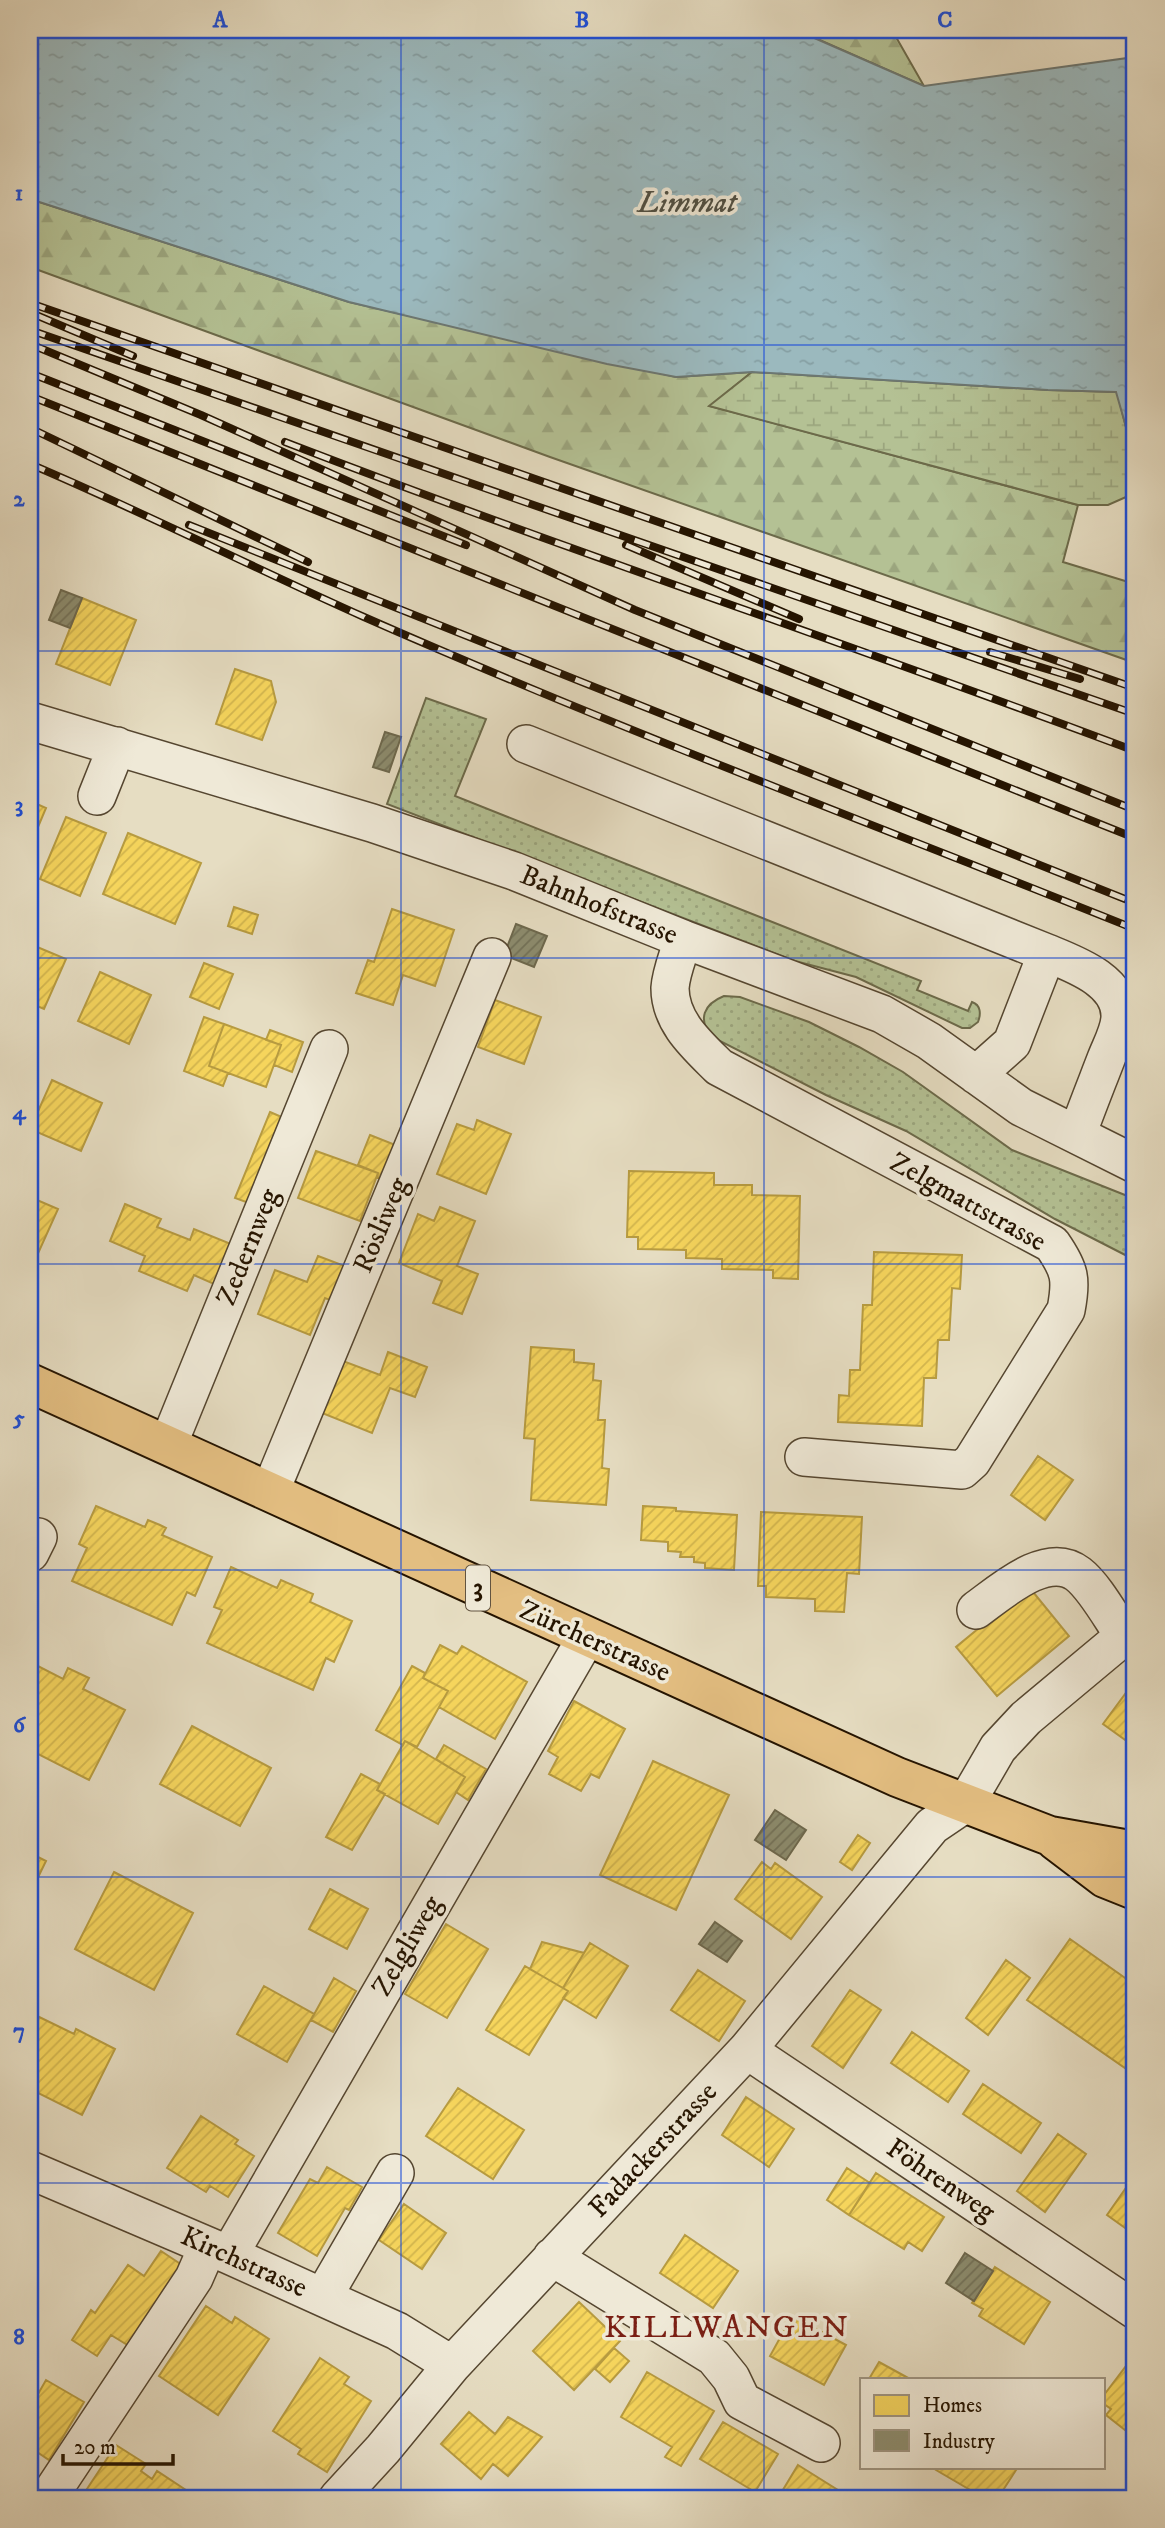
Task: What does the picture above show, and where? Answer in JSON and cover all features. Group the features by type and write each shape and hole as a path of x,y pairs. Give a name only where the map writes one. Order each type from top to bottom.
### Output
{"main road":[{"name":"Zürcherstrasse","path":"30,1383 586,1638 897,1777 1051,1836 1135,1851"},
{"name":"Zürcherstrasse","path":"1051,1836 1105,1878 1135,1890"}],"street":[{"name":"Bahnhofstrasse","path":"30,721 372,823 501,866 683,939 882,1014 929,1041 1021,1107 1135,1164"},
{"path":"526,744 1077,965 1095,977 1108,988 1119,1006 1120,1016 1118,1028 1077,1136"},
{"path":"97,796 117,746"},
{"name":"Zelgmattstrasse","path":"683,939 670,987 674,1006 684,1032 719,1067 1052,1244 1067,1265 1071,1286 1066,1310 972,1461 962,1470 804,1457"},
{"path":"976,1075 1012,1043 1047,953"},
{"name":"Rösliweg","path":"270,1492 492,957"},
{"name":"Zedernweg","path":"168,1445 329,1049"},
{"path":"966,1803 998,1748 1026,1718 1130,1632 1079,1574 1062,1566 1029,1573 976,1610"},
{"name":"Zelgliweg","path":"48,2498 194,2278 218,2250 586,1638"},
{"name":"Fadackerstrasse","path":"338,2498 383,2449 452,2365 747,2050 932,1826 966,1803"},
{"name":"Föhrenweg","path":"747,2050 1135,2310"},
{"name":"Kirchstrasse","path":"30,2170 397,2330 452,2365"},
{"path":"323,2297 395,2174"},
{"path":"552,2257 714,2357 731,2378 743,2401 821,2443"}],"green space":[{"path":"796,30 892,30 924,86 806,34"},
{"path":"30,199 349,302 676,377 752,372 710,406 1078,505 1063,562 1135,584 1135,663 550,457 30,267"},
{"path":"752,372 1117,392 1132,451 1135,451 1135,493 1108,505 1078,505 709,406"},
{"path":"426,698 486,719 455,796 921,981 917,990 968,1011 972,1002 980,1010 978,1022 970,1028 962,1028 856,977 795,961 387,804"},
{"path":"724,996 740,997 809,1022 903,1072 1012,1150 1135,1199 1135,1260 1055,1219 906,1131 826,1095 712,1037 705,1024 705,1013 712,1003"}],"water":[{"name":"Limmat","path":"30,30 796,30 924,86 1135,57 1135,451 1116,392 752,372 676,377 607,364 349,302 30,199"}],"building: Homes":[{"path":"82,598 136,620 110,685 56,664"},
{"path":"235,669 271,681 276,702 262,740 216,724"},
{"path":"30,801 46,808 30,846"},
{"path":"66,817 106,833 80,896 40,879"},
{"path":"128,833 201,863 175,924 103,894"},
{"path":"234,907 258,915 252,934 228,926"},
{"path":"392,909 454,930 435,986 403,975 393,1005 356,993 368,960 374,962"},
{"path":"30,944 66,959 44,1009 30,1003"},
{"path":"204,963 233,974 219,1009 190,997"},
{"path":"100,972 151,995 129,1044 78,1021"},
{"path":"495,1000 541,1017 524,1064 478,1047"},
{"path":"204,1017 224,1024 209,1066 228,1073 223,1086 184,1071"},
{"path":"224,1024 281,1045 266,1087 209,1066"},
{"path":"270,1030 303,1042 292,1072 274,1065 281,1045 266,1040"},
{"path":"52,1080 102,1103 81,1151 30,1129"},
{"path":"270,1112 291,1121 257,1206 235,1198"},
{"path":"477,1120 511,1134 486,1194 437,1174 457,1124 474,1130"},
{"path":"370,1135 403,1148 390,1182 377,1177 378,1173 358,1165"},
{"path":"316,1151 378,1173 360,1221 298,1198"},
{"path":"629,1171 714,1173 714,1185 752,1185 752,1195 800,1196 798,1279 773,1278 773,1270 722,1269 722,1259 686,1258 686,1250 638,1249 638,1237 627,1237"},
{"path":"30,1197 58,1209 36,1258 30,1255"},
{"path":"125,1204 161,1219 157,1227 190,1240 194,1229 231,1244 214,1284 194,1275 187,1291 139,1271 145,1256 110,1241"},
{"path":"440,1207 475,1221 457,1266 478,1274 462,1314 433,1303 442,1281 399,1263 418,1214 434,1221"},
{"path":"874,1252 962,1255 960,1289 952,1288 949,1340 938,1340 936,1378 924,1378 922,1426 838,1422 839,1395 849,1396 850,1370 860,1370 863,1305 872,1305"},
{"path":"318,1256 350,1268 337,1303 325,1298 310,1335 258,1314 275,1270 307,1282"},
{"path":"531,1347 574,1350 574,1362 594,1364 593,1380 601,1381 598,1420 605,1420 602,1468 609,1469 606,1505 531,1500 535,1439 524,1438"},
{"path":"388,1352 427,1367 415,1397 390,1388 372,1433 322,1413 343,1361 380,1375"},
{"path":"1038,1456 1073,1480 1045,1520 1011,1495"},
{"path":"96,1506 145,1527 148,1520 160,1525 166,1528 162,1535 212,1557 195,1596 187,1592 172,1625 72,1581 87,1548 79,1544"},
{"path":"643,1506 737,1515 734,1570 705,1568 705,1563 694,1562 694,1557 680,1557 681,1552 668,1551 668,1542 641,1540"},
{"path":"761,1512 862,1517 859,1574 847,1573 844,1612 815,1611 815,1599 766,1597 766,1586 758,1586"},
{"path":"231,1567 277,1588 281,1580 313,1594 310,1602 352,1621 334,1662 326,1658 313,1690 207,1643 222,1610 214,1607"},
{"path":"1029,1587 1069,1636 997,1696 956,1647"},
{"path":"440,1645 457,1654 462,1646 527,1682 495,1739 439,1707 448,1691 423,1678"},
{"path":"30,1662 63,1679 68,1668 89,1678 83,1689 125,1710 89,1780 30,1750"},
{"path":"412,1666 425,1673 423,1678 448,1691 417,1747 405,1741 403,1745 376,1730"},
{"path":"1131,1686 1135,1689 1135,1747 1103,1724"},
{"path":"574,1701 625,1729 599,1778 591,1774 581,1791 549,1774 558,1757 548,1751"},
{"path":"192,1726 271,1768 240,1826 160,1784"},
{"path":"405,1741 465,1777 438,1824 377,1790"},
{"path":"444,1745 486,1769 468,1800 456,1792 465,1777 436,1759"},
{"path":"653,1761 729,1795 676,1910 600,1875"},
{"path":"361,1774 380,1784 377,1790 385,1794 352,1850 326,1837"},
{"path":"858,1835 870,1843 852,1870 840,1862"},
{"path":"30,1853 46,1861 30,1894"},
{"path":"762,1862 771,1869 775,1863 822,1897 791,1939 735,1899"},
{"path":"114,1872 193,1913 154,1990 75,1949"},
{"path":"330,1889 368,1909 347,1949 309,1929"},
{"path":"446,1924 488,1949 447,2018 405,1994"},
{"path":"1070,1939 1135,1985 1135,2075 1027,2000"},
{"path":"542,1942 584,1953 563,1988 530,1969"},
{"path":"590,1943 628,1966 596,2018 563,1998 568,1991 563,1988"},
{"path":"1006,1960 1030,1978 988,2035 966,2018"},
{"path":"525,1966 568,1991 529,2055 486,2030"},
{"path":"698,1970 745,2001 719,2041 671,2010"},
{"path":"334,1978 356,1991 333,2032 311,2020"},
{"path":"264,1986 314,2014 287,2062 237,2034"},
{"path":"850,1990 881,2010 843,2068 812,2046"},
{"path":"31,2013 74,2034 76,2029 115,2049 82,2115 30,2089"},
{"path":"912,2032 969,2071 948,2102 891,2063"},
{"path":"983,2084 1041,2123 1021,2153 963,2114"},
{"path":"458,2088 524,2130 493,2179 426,2136"},
{"path":"746,2097 794,2129 769,2167 722,2135"},
{"path":"201,2116 238,2140 235,2144 254,2156 228,2197 210,2186 206,2192 167,2168"},
{"path":"1058,2134 1086,2154 1045,2212 1017,2191"},
{"path":"327,2167 362,2187 349,2210 345,2208 317,2256 278,2233 310,2179 318,2183"},
{"path":"847,2168 870,2183 849,2215 827,2200"},
{"path":"876,2173 944,2217 922,2251 908,2242 904,2249 849,2215"},
{"path":"1128,2185 1135,2190 1135,2235 1107,2215"},
{"path":"404,2204 446,2233 422,2269 379,2240"},
{"path":"685,2235 738,2271 713,2308 660,2273"},
{"path":"161,2251 188,2269 129,2346 111,2335 97,2356 72,2340 91,2310 95,2313 128,2265 144,2276"},
{"path":"995,2267 1050,2302 1024,2344 979,2316 983,2309 972,2303"},
{"path":"579,2302 620,2341 574,2390 533,2351"},
{"path":"206,2306 232,2323 235,2317 269,2339 218,2415 159,2376"},
{"path":"792,2316 846,2345 824,2385 770,2356"},
{"path":"614,2348 629,2361 610,2382 595,2369"},
{"path":"320,2358 349,2377 344,2384 371,2401 327,2472 298,2454 301,2449 273,2431"},
{"path":"879,2362 908,2378 870,2378"},
{"path":"1126,2366 1135,2373 1135,2438 1106,2415 1111,2409 1106,2405 1106,2392"},
{"path":"647,2372 714,2411 681,2466 665,2457 672,2447 621,2417"},
{"path":"46,2380 84,2402 49,2460 34,2450 30,2458 30,2408"},
{"path":"469,2412 495,2434 508,2417 542,2437 508,2476 493,2464 481,2479 441,2444"},
{"path":"723,2422 778,2454 755,2492 700,2459"},
{"path":"116,2445 146,2464 141,2471 152,2479 157,2471 198,2498 81,2498"},
{"path":"798,2465 849,2497 778,2498"},
{"path":"1017,2468 998,2498 984,2498 936,2470"}],"building: Industry":[{"path":"61,590 82,598 70,628 49,620"},
{"path":"385,732 401,737 389,772 373,767"},
{"path":"516,924 547,936 534,967 504,955"},
{"path":"775,1810 806,1830 786,1860 755,1840"},
{"path":"715,1922 742,1941 727,1962 699,1944"},
{"path":"965,2253 993,2271 974,2301 946,2283"}],"railway":[{"path":"30,303 1135,688"},
{"path":"36,315 133,356"},
{"path":"30,330 1135,714"},
{"path":"30,344 201,415 635,610 1135,810"},
{"path":"30,373 466,545"},
{"path":"30,396 1135,838"},
{"path":"30,428 308,562"},
{"path":"285,442 1135,751"},
{"path":"30,464 364,617 460,658 652,738 1135,929"},
{"path":"189,525 1135,903"},
{"path":"626,545 799,619"},
{"path":"990,652 1080,679"}],"district":[{"name":"KILLWANGEN","path":"727,2328"}]}
